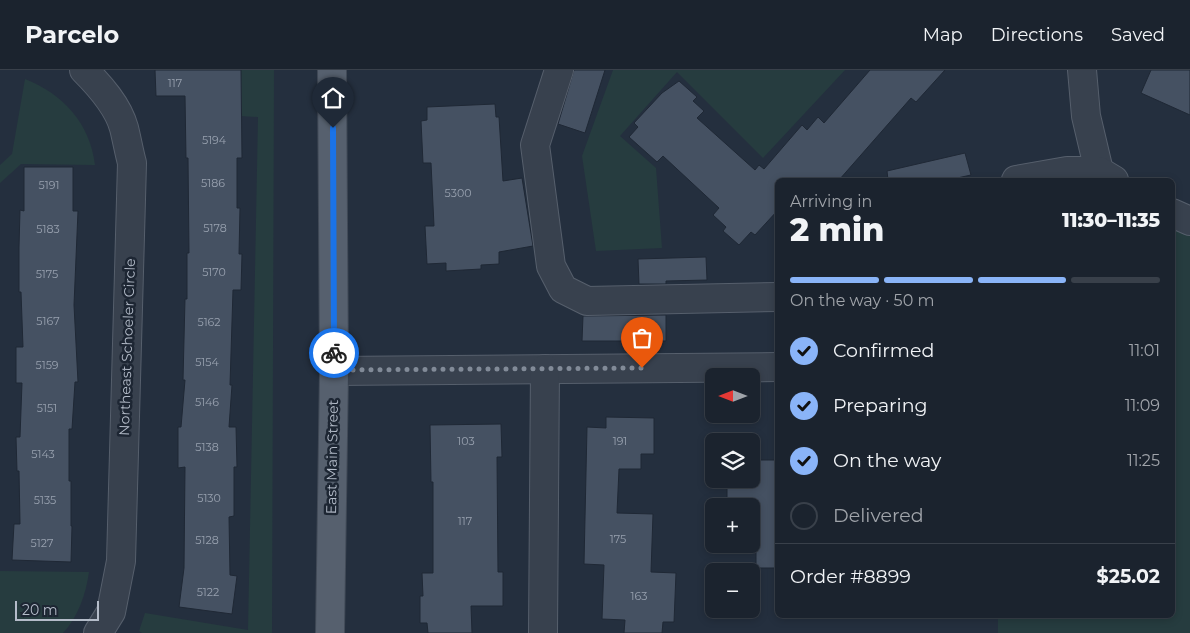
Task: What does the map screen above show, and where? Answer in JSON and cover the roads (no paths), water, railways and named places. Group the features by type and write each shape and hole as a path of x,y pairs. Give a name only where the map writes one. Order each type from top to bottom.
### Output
{"main road":[{"name":"East Main Street","path":"330,633 334,370 332,70"}],"street":[{"name":"Northeast Schoeler Circle","path":"84,70 100,86 112,103 124,126 132,164 120,561 111,612 98,633"},
{"path":"559,70 535,145 551,266 563,289 587,300 775,297"},
{"path":"1027,178 1067,171 1107,175 1086,116 1082,70"},
{"path":"1175,214 1190,221"},
{"path":"334,370 775,367"},
{"path":"543,633 545,369"}]}
